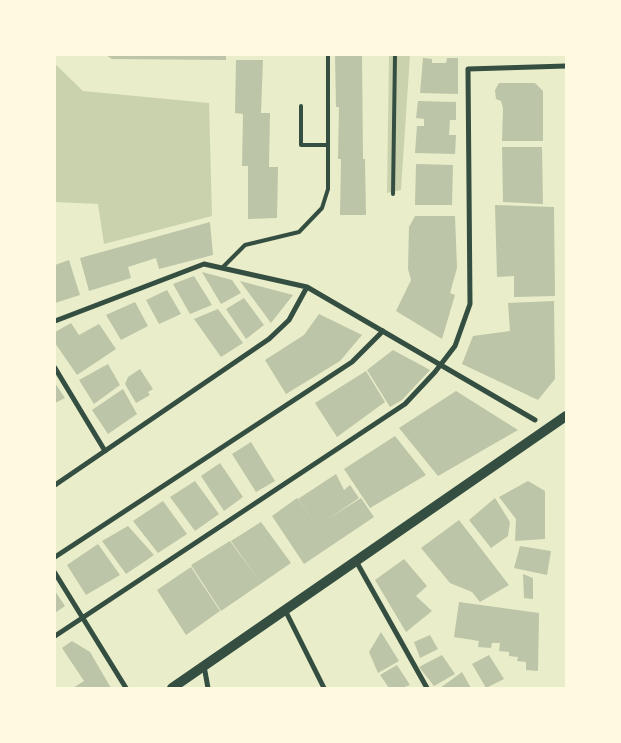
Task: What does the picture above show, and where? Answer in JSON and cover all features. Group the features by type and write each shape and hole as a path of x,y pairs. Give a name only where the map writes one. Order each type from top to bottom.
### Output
{"main road":[{"path":"172,688 566,416"}],"street":[{"path":"55,636 405,404 441,364 454,346 470,304 468,69 566,66"},
{"path":"55,321 204,264 308,287 535,420"},
{"path":"55,485 269,339 289,320 308,287"},
{"path":"55,557 318,386 352,362 383,331"},
{"path":"55,368 105,451"},
{"path":"356,561 426,688"},
{"path":"55,574 126,688"},
{"path":"285,610 324,688"},
{"path":"204,666 208,688"}],"lane":[{"path":"222,268 245,245 299,232 322,208 328,189 328,55"},
{"path":"393,194 394,55"},
{"path":"301,106 301,145 328,145"}],"green space":[{"path":"389,55 410,55 401,190 387,193"},
{"path":"55,64 83,91 209,103 212,216 104,244 98,204 55,202"}],"building":[{"path":"106,55 226,55 226,60 112,59"},
{"path":"335,55 362,55 363,159 365,159 366,215 340,215 341,159 338,159 339,107 336,107"},
{"path":"423,58 432,59 432,63 446,63 447,58 458,58 458,94 420,93"},
{"path":"236,60 263,60 261,113 270,113 269,167 278,167 277,218 248,219 248,166 242,166 243,114 235,113"},
{"path":"499,83 535,83 543,91 543,141 502,141 503,108 501,101 496,99 495,90"},
{"path":"418,101 456,102 456,120 450,120 449,135 456,135 455,154 415,153 417,126 424,126 424,119 416,118"},
{"path":"502,147 542,147 543,204 503,202"},
{"path":"416,164 453,165 452,205 415,205"},
{"path":"495,205 554,207 555,296 514,297 514,276 497,277"},
{"path":"415,216 455,216 457,268 450,293 455,295 442,339 396,311 411,280 408,269 409,227"},
{"path":"210,222 213,255 159,269 156,258 128,267 131,278 89,291 80,258"},
{"path":"69,260 80,295 55,303 55,265"},
{"path":"202,272 232,280 241,293 221,304"},
{"path":"194,276 212,305 190,314 173,284"},
{"path":"240,281 293,295 271,323"},
{"path":"167,290 181,314 159,324 146,300"},
{"path":"244,298 264,325 246,339 226,309"},
{"path":"554,301 555,379 538,400 462,364 473,336 510,331 508,303"},
{"path":"135,302 148,326 121,340 106,315"},
{"path":"218,309 243,343 221,357 194,319"},
{"path":"319,314 362,335 340,361 286,394 265,360 304,335"},
{"path":"71,323 79,335 99,324 116,349 77,375 55,343 55,332"},
{"path":"393,350 430,370 402,400 390,407 367,370"},
{"path":"108,364 120,385 94,404 79,380"},
{"path":"140,369 153,389 148,392 150,395 136,403 125,384 128,377"},
{"path":"366,371 385,402 337,437 315,403"},
{"path":"55,383 65,398 55,403"},
{"path":"123,389 137,414 108,434 92,410"},
{"path":"456,391 518,430 438,476 399,428"},
{"path":"395,436 426,475 370,508 344,469"},
{"path":"251,442 275,481 256,492 232,454"},
{"path":"220,463 243,497 224,511 201,476"},
{"path":"336,474 344,490 350,485 359,498 328,519 361,498 374,517 304,564 272,516 297,498 317,526 298,499"},
{"path":"195,481 219,514 195,531 170,497"},
{"path":"528,481 545,491 545,539 515,541 516,519 499,497"},
{"path":"495,498 510,522 508,536 491,548 469,520"},
{"path":"163,501 187,534 158,553 133,521"},
{"path":"459,520 509,585 480,602 472,592 450,583 421,548"},
{"path":"261,522 291,563 221,611 191,565 230,541 258,579 231,541"},
{"path":"128,526 154,555 126,574 102,541"},
{"path":"98,544 120,575 86,595 67,565"},
{"path":"520,546 551,551 547,575 514,568"},
{"path":"404,559 427,586 416,596 432,611 406,632 375,580"},
{"path":"191,567 220,611 186,635 157,590"},
{"path":"523,574 533,578 533,599 524,598"},
{"path":"55,591 65,606 55,613"},
{"path":"459,602 539,613 538,671 526,670 526,662 517,661 518,657 509,656 509,652 499,651 500,643 492,643 491,648 478,647 479,641 454,637"},
{"path":"381,632 399,661 378,673 369,652"},
{"path":"430,635 438,649 420,658 414,642"},
{"path":"72,641 90,652 111,688 73,688 84,681 62,648"},
{"path":"442,655 455,674 434,686 419,667"},
{"path":"489,655 504,679 486,688 472,664"},
{"path":"397,665 410,685 402,688 389,688 380,675"},
{"path":"462,672 471,688 440,688"}]}
